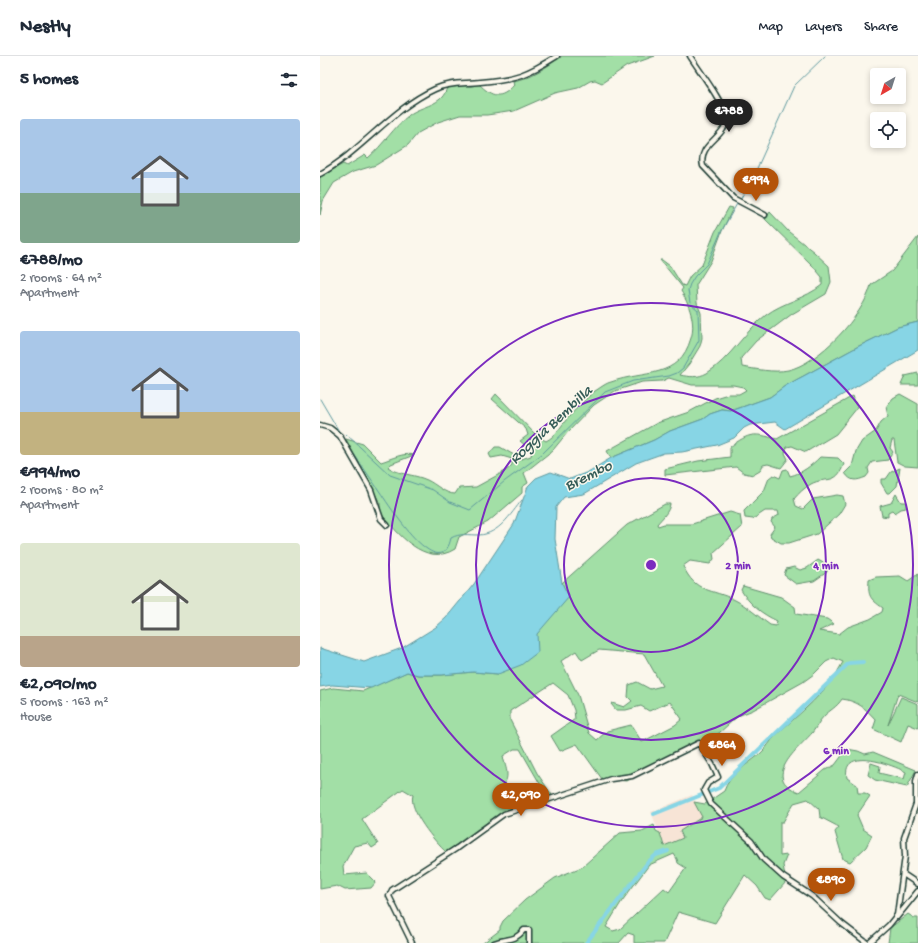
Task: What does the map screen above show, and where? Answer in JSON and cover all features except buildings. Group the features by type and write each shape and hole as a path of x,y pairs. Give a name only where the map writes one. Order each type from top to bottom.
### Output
{"street":[{"path":"320,174 346,158 409,104 432,90 444,86 518,77 530,73 557,56"},
{"path":"690,56 722,106 726,119 723,129 704,152 702,164 707,172 734,199 765,215"},
{"path":"320,425 327,427 340,436 371,490 381,519 386,525"},
{"path":"412,943 389,893 504,814 612,779 632,776 699,743 718,777 708,783 704,790 711,804 746,836 764,860 783,877 812,896 841,923 868,943 895,918 918,891"},
{"path":"895,918 904,874 904,838 916,804 916,781 918,774"},
{"path":"904,874 918,884"},
{"path":"494,943 519,938 524,930 529,930 529,943"}],"shaded area":[{"path":"692,795 702,817 680,831 683,838 664,846 651,812"}],"green space":[{"path":"562,56 655,56 627,66 602,83 595,80 590,81 578,88 555,93 514,111 487,115 460,115 438,122 418,133 408,145 376,165 353,172 334,183 323,201 320,215 320,177 343,164 347,166 365,155 368,158 393,130 409,115 437,102 445,93 447,87 479,84 492,94 501,95 514,85 513,81 545,68"},
{"path":"729,207 733,208 722,231 711,261 696,285 697,303 701,313 702,338 700,346 680,375 694,377 707,373 723,360 766,315 808,294 822,285 822,277 812,265 765,219 770,212 789,232 829,266 831,282 826,294 792,314 756,341 741,358 742,367 783,371 800,366 813,358 826,348 850,323 867,297 871,285 892,271 918,237 918,322 898,327 857,347 785,386 770,397 731,411 722,410 710,414 703,419 670,431 654,440 611,458 607,451 657,423 689,412 715,398 728,394 739,394 746,390 743,387 733,385 692,385 669,378 662,381 642,382 615,391 594,405 553,450 524,473 528,483 522,487 522,493 488,522 459,537 455,549 444,554 433,554 413,546 403,538 380,512 380,503 346,439 363,444 381,462 402,455 414,455 391,464 388,467 397,472 427,480 451,494 455,494 459,488 476,487 507,470 512,465 512,459 502,456 491,458 489,454 495,447 500,447 521,459 531,456 532,451 520,441 528,435 526,429 492,399 496,394 537,436 546,441 555,434 588,397 605,384 623,378 659,371 678,361 691,338 693,326 691,314 681,291 683,288 660,260 670,266 682,285 685,286 690,276 702,265 715,232"},
{"path":"918,373 918,385 901,385 905,376"},
{"path":"900,394 918,404 918,467 905,466 897,462 894,440 892,440 890,448 893,452 888,460 872,462 868,468 869,473 866,477 857,480 849,478 845,473 852,466 856,451 862,441 876,431 881,422 888,416 886,407 893,398"},
{"path":"853,396 857,408 836,434 806,452 792,446 787,447 785,453 788,459 781,468 768,464 763,465 760,471 753,475 744,473 736,467 665,475 665,469 698,461 730,457 730,447 748,436 757,435 777,439"},
{"path":"820,457 838,458 844,464 841,471 834,478 816,482 801,491 794,499 796,506 803,509 813,499 837,495 843,496 845,504 839,514 817,534 789,543 781,543 771,537 770,534 775,527 771,522 772,519 779,515 778,511 765,511 753,519 745,518 744,511 764,491 769,478 773,475 780,478 783,470 787,469 790,476 798,473 810,466"},
{"path":"900,468 897,486 890,493 887,493 881,483 881,479 886,479 891,472"},
{"path":"896,494 901,502 906,502 906,508 895,513 892,510 888,512 888,517 882,516 880,506 891,503"},
{"path":"665,504 670,504 665,515 657,524 658,526 664,524 692,524 730,512 740,515 742,527 713,553 714,559 710,564 690,561 683,566 688,575 699,586 739,602 770,625 776,626 777,621 761,612 752,604 741,590 743,586 781,597 795,607 796,614 827,619 834,624 819,631 839,634 848,627 870,619 882,612 883,608 870,596 869,580 876,577 900,576 908,581 918,574 918,702 898,694 888,725 901,697 918,704 918,728 908,724 901,742 873,729 876,720 869,712 853,702 842,699 822,718 812,733 786,763 783,771 783,779 788,786 799,792 825,770 835,765 847,749 865,754 873,752 916,770 907,787 875,780 868,775 871,763 880,766 879,773 904,779 906,772 890,765 869,760 860,760 852,762 847,768 847,778 857,785 858,793 865,793 870,796 857,815 863,829 872,835 866,847 850,862 843,859 835,832 839,827 820,817 819,809 808,799 794,803 783,822 780,822 780,856 787,855 783,865 786,882 770,900 765,898 757,886 745,875 715,923 678,912 664,943 634,943 634,935 628,933 619,943 483,943 500,930 503,921 525,900 555,878 582,867 620,833 642,831 654,825 656,831 660,833 664,846 683,838 680,831 702,817 694,802 705,804 724,791 726,785 734,775 762,752 776,735 813,702 830,683 843,662 834,658 826,662 803,682 753,710 738,716 710,741 694,746 627,781 602,779 577,744 560,751 551,736 575,719 574,710 568,695 553,683 510,711 510,720 537,773 552,795 547,796 520,749 514,749 503,756 507,778 503,785 512,808 500,813 446,852 429,834 418,817 414,809 413,795 403,789 362,819 378,844 372,848 368,843 354,846 343,866 344,875 367,873 376,882 371,888 345,890 337,886 320,889 320,691 333,688 363,691 407,672 418,675 442,675 473,672 498,674 568,597 562,583 627,525","holes":["599,650 644,654 662,686 650,689 637,682 629,685 628,697 632,701 624,707 612,703 611,704 616,710 626,710 641,706 649,711 670,702 682,719 675,725 642,742 631,725 607,731 597,740 589,733 578,695 561,661 576,651 582,660","674,854 678,863 686,868 669,892 664,888 620,929 613,931 606,927 622,901 649,865"]},
{"path":"818,560 827,565 827,572 814,581 796,584 784,575 786,569 794,567 800,570 807,568"},
{"path":"908,914 914,918 918,918 918,943 888,943 890,928"}],"water":[{"name":"Brembo","path":"918,322 918,350 785,429 775,422 750,425 744,428 734,438 717,445 682,452 664,453 636,463 584,494 564,497 556,507 555,539 562,583 569,597 537,634 538,652 521,665 498,674 473,672 442,675 418,675 407,672 371,688 332,685 320,687 320,648 364,662 402,648 436,627 446,618 474,584 514,524 528,486 536,478 551,472 570,479 588,472 611,458 654,440 670,431 703,419 710,414 722,410 731,411 770,397 785,386 857,347 898,327"}],"waterway":[{"name":"Roggia Bembilla","path":"740,200 754,175 794,86 825,56"},
{"name":"Roggia Bembilla","path":"346,434 390,475 433,490 450,502 470,510 505,481 542,454 605,392 633,381 669,376 677,373 683,368 699,340 698,310 690,303 688,290 695,276 707,264 721,232 738,202"},
{"path":"320,399 340,433"},
{"path":"348,446 393,512 415,538 426,548 437,553 445,551 451,538 454,536 479,535 492,531 504,523 522,500"},
{"path":"654,814 719,788 849,663 863,662"},
{"path":"586,943 648,862 656,855 668,851"}]}
